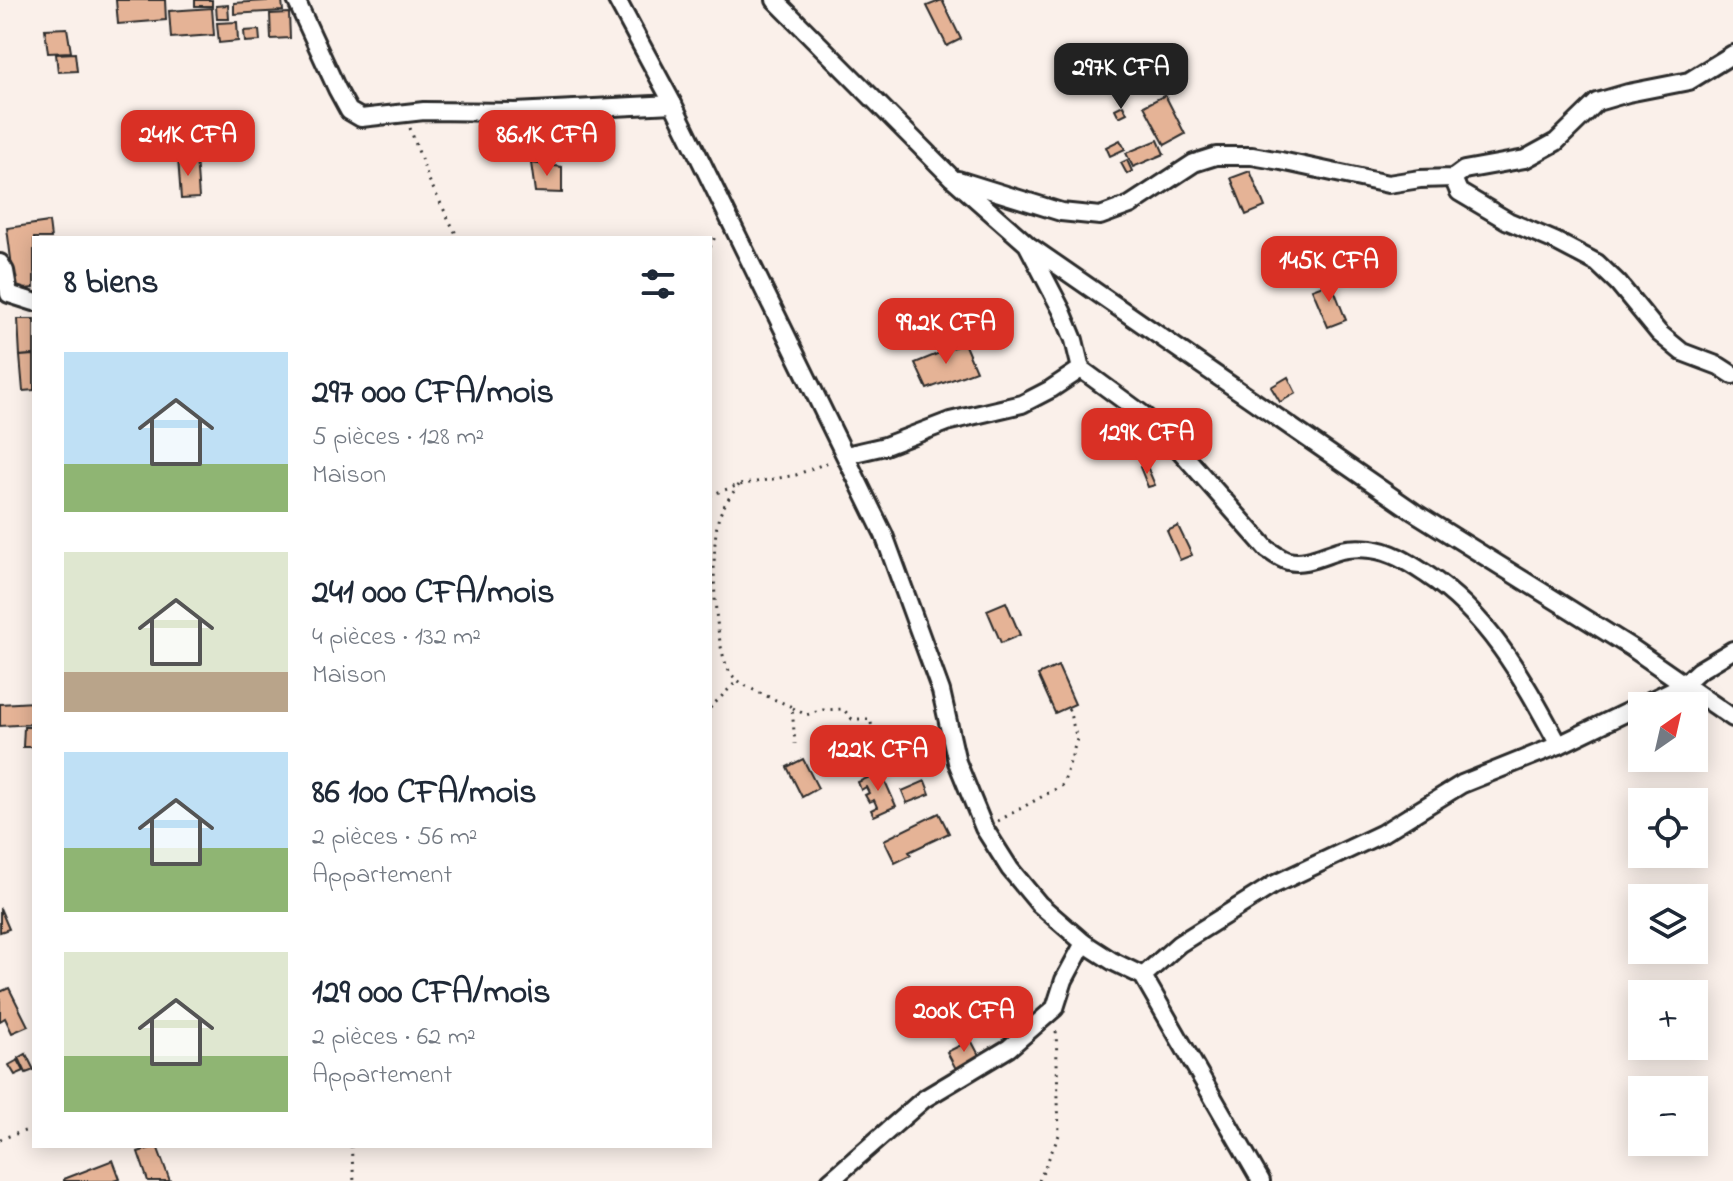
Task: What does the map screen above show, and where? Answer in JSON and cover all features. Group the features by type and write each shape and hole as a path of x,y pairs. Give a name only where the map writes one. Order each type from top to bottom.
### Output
{"street":[{"path":"296,0 349,111 361,118 424,111 547,112 673,104"},
{"path":"617,0 673,104 884,535 941,691 957,762 984,828 1010,869 1039,904 1084,943 1143,976 1261,1181"},
{"path":"775,0 952,178 1027,244 1414,512 1632,648 1733,718"},
{"path":"952,178 1061,212 1100,216 1130,205 1194,163 1216,156 1252,156 1388,184 1453,178 1464,170 1525,159 1556,142 1597,102 1689,81 1733,54"},
{"path":"1453,178 1459,192 1496,214 1597,263 1618,283 1659,333 1682,352 1719,366 1733,375"},
{"path":"1027,244 1062,311 1081,369 1168,437 1267,549 1286,561 1303,562 1344,549 1374,549 1404,559 1460,598 1479,619 1510,661 1559,745"},
{"path":"0,263 5,271 9,294 32,301"},
{"path":"846,455 885,446 950,421 1022,404 1081,369"},
{"path":"1143,976 1179,944 1273,885 1381,834 1462,784 1559,745 1683,685 1698,671 1733,650"},
{"path":"830,1181 924,1099 1009,1048 1055,1008 1064,980 1084,943"}],"path":[{"path":"405,113 428,178 457,236"},
{"path":"712,494 739,485 796,475 846,455"},
{"path":"739,485 719,518 712,551 718,628 730,673 800,714 843,709 852,719 870,719 882,768"},
{"path":"712,706 738,680"},
{"path":"792,707 795,744"},
{"path":"984,828 1063,785 1077,739 1068,707"},
{"path":"1039,1181 1059,1135 1055,1008"},
{"path":"0,1139 32,1129"},
{"path":"351,1148 354,1181"}],"building":[{"path":"116,0 165,0 166,20 118,24"},
{"path":"195,0 212,0 212,6 195,6"},
{"path":"282,0 283,11 234,14 234,3"},
{"path":"942,0 961,39 947,46 927,6"},
{"path":"228,5 229,19 217,19 216,6"},
{"path":"212,8 214,35 171,38 169,11"},
{"path":"289,13 290,38 271,39 270,14"},
{"path":"237,22 238,41 219,43 217,23"},
{"path":"67,28 71,52 48,53 45,29"},
{"path":"259,30 260,41 245,42 244,31"},
{"path":"75,53 77,71 58,72 56,54"},
{"path":"1165,95 1185,134 1165,145 1144,106"},
{"path":"1123,105 1127,113 1119,117 1115,109"},
{"path":"1120,140 1125,149 1110,156 1106,147"},
{"path":"1158,140 1164,154 1133,167 1126,153"},
{"path":"196,157 199,198 181,199 178,158"},
{"path":"1127,160 1132,171 1127,174 1121,163"},
{"path":"531,163 562,167 562,193 535,192"},
{"path":"1250,171 1265,207 1246,215 1231,178"},
{"path":"49,222 51,236 32,236 32,288 15,290 7,228"},
{"path":"1331,282 1346,320 1328,327 1312,289"},
{"path":"18,319 32,319 32,355 20,356"},
{"path":"964,343 976,371 927,389 915,363"},
{"path":"32,355 32,390 23,391 20,356"},
{"path":"1288,377 1296,393 1280,402 1271,387"},
{"path":"1124,424 1134,442 1112,454 1102,436"},
{"path":"1146,464 1155,485 1148,487 1140,467"},
{"path":"1178,526 1192,555 1180,560 1167,531"},
{"path":"1006,602 1020,635 1001,643 987,610"},
{"path":"1058,666 1075,704 1055,713 1038,675"},
{"path":"32,702 32,724 0,726 0,704"},
{"path":"24,727 32,727 32,747 23,747"},
{"path":"803,759 818,788 802,797 787,767"},
{"path":"881,772 896,806 874,816 871,810 877,807 874,800 869,802 865,795 869,793 866,787 861,790 858,782"},
{"path":"925,781 930,794 907,803 902,791"},
{"path":"939,813 949,833 909,852 911,855 895,863 884,840"},
{"path":"0,908 9,929 0,932"},
{"path":"9,988 28,1026 12,1033 5,1018 0,1021 0,992"},
{"path":"971,1040 980,1057 956,1069 947,1052"},
{"path":"26,1054 32,1071 26,1073 19,1058"},
{"path":"18,1060 24,1071 15,1075 9,1065"},
{"path":"158,1148 170,1181 148,1181 138,1152"},
{"path":"113,1160 120,1179 64,1181 64,1179"}]}
